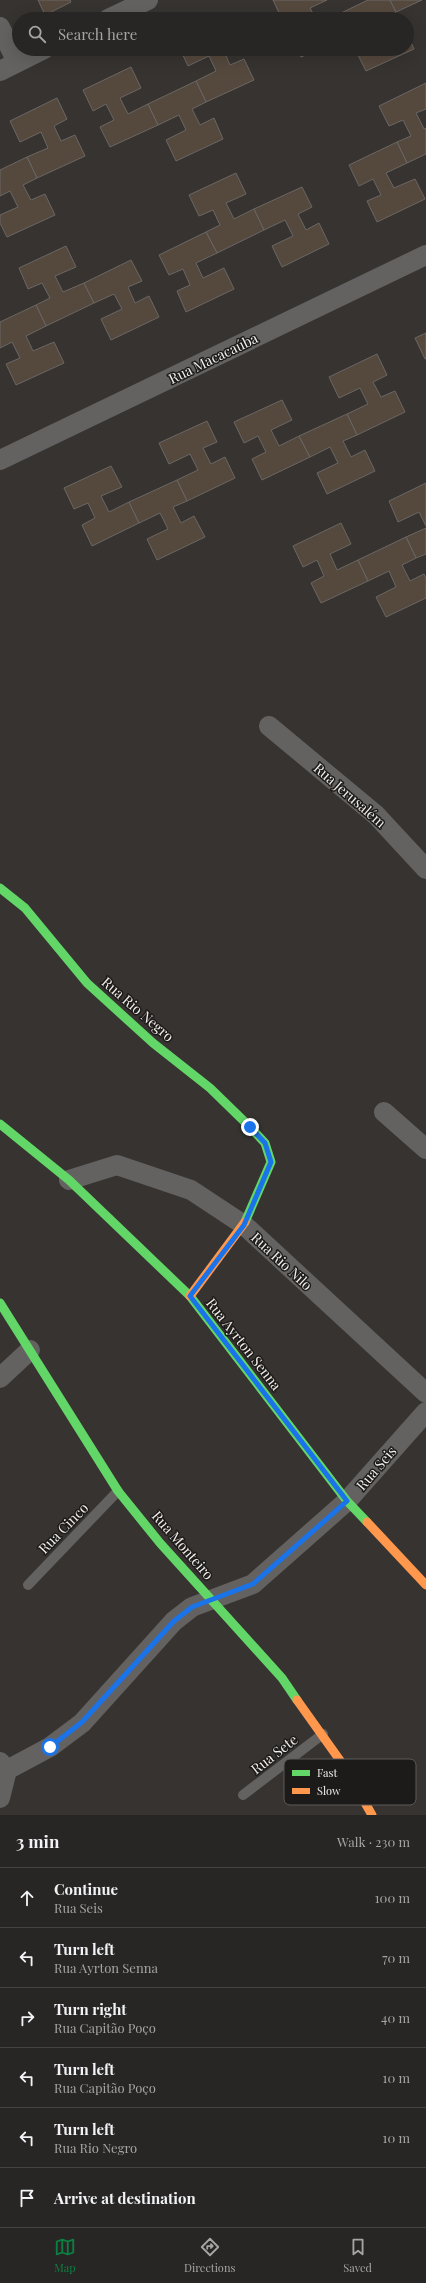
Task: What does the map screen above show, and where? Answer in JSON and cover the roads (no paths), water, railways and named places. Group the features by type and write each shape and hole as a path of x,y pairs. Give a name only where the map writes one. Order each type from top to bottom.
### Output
{"street":[{"path":"123,12 148,0"},
{"path":"0,27 8,66 29,56"},
{"name":"Rua Macacaúba","path":"0,460 426,256"},
{"name":"Rua Jerusalém","path":"269,726 376,815 426,869"},
{"name":"Rua Rio Negro","path":"0,888 25,908 88,983 153,1043 210,1088 265,1143 271,1162 244,1225"},
{"path":"384,1112 426,1149"},
{"name":"Rua Ayrton Senna","path":"0,1124 69,1180 190,1296 347,1501 426,1586"},
{"name":"Rua Rio Nilo","path":"69,1180 117,1165 191,1190 244,1225 426,1393"},
{"path":"190,1296 244,1225"},
{"name":"Rua Monteiro","path":"0,1303 118,1491 160,1543 282,1678 339,1759"},
{"path":"0,1378 30,1350"},
{"name":"Rua Seis","path":"3,1766 50,1747 82,1722 174,1621 192,1607 212,1599 232,1594 253,1584 347,1501 426,1412"},
{"path":"0,1798 3,1766"},
{"name":"Rua Monteiro","path":"366,1805 372,1815"}],"lane":[{"name":"Rua Cinco","path":"28,1585 118,1491"},
{"name":"Rua Sete","path":"290,1759 323,1734"},
{"name":"Rua Sete","path":"243,1795 284,1764"}]}
